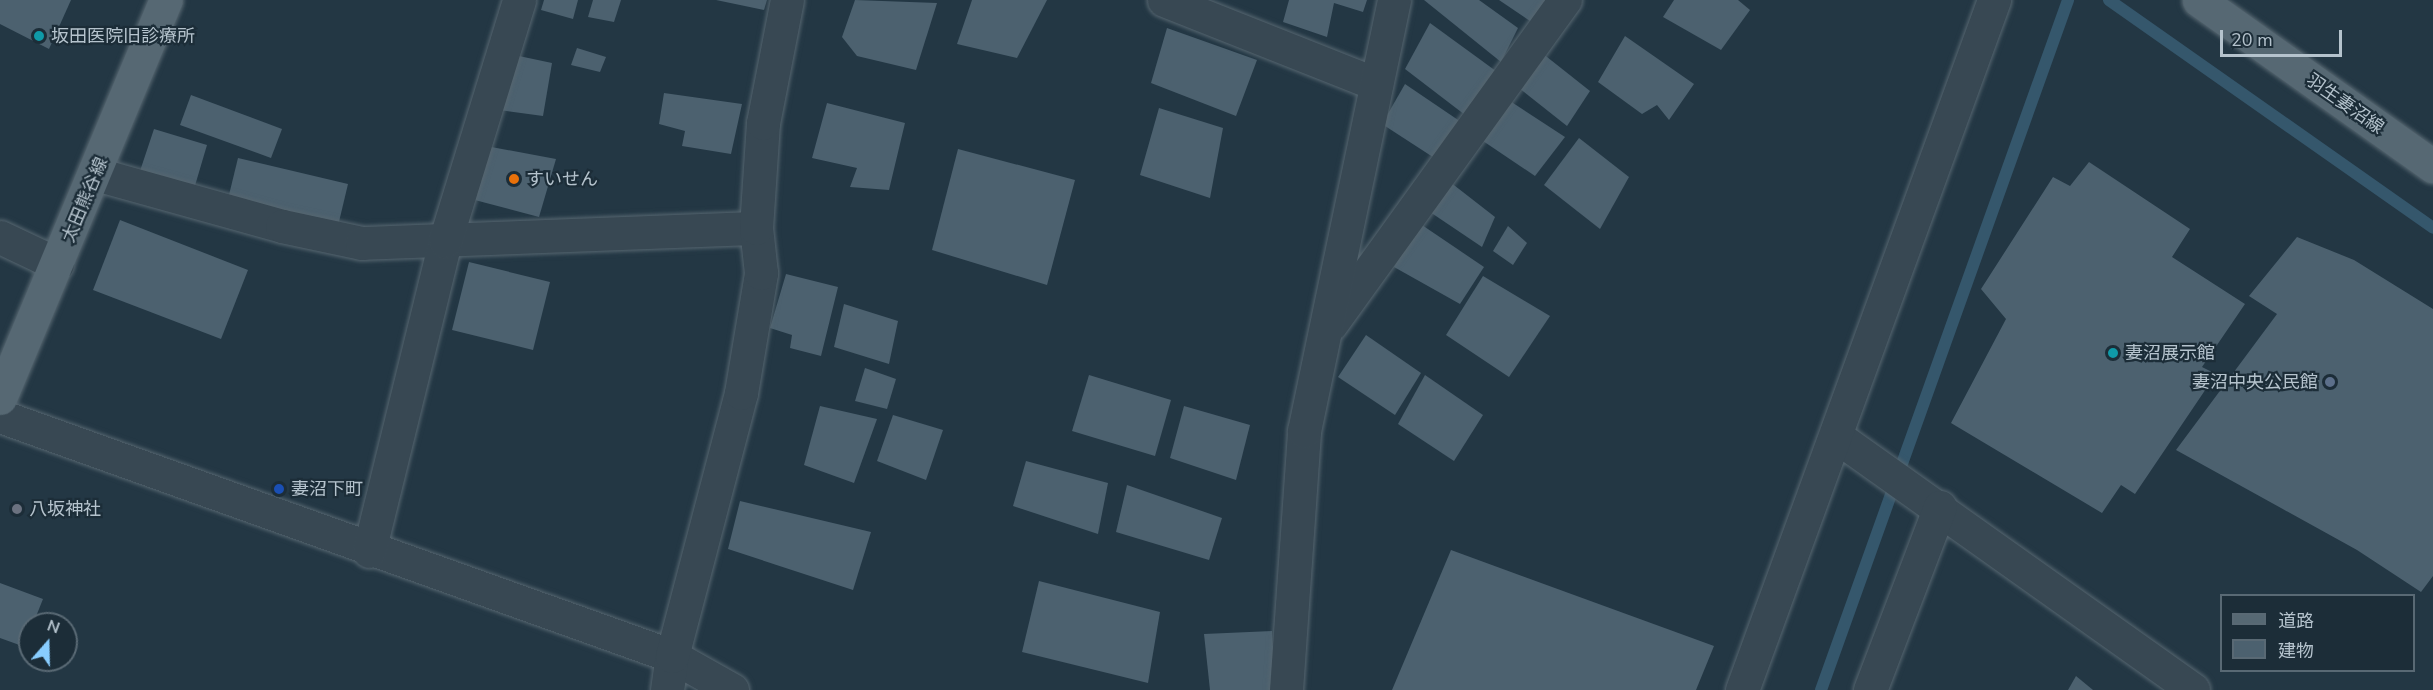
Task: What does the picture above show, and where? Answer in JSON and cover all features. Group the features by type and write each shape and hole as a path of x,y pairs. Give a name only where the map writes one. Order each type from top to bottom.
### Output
{"main road":[{"name":"太田熊谷線","path":"0,398 96,174 166,0"},
{"name":"羽生妻沼線","path":"2199,0 2433,166"}],"street":[{"path":"369,550 445,241 519,0"},
{"path":"667,690 672,656 741,393 761,273 756,228 763,123 787,0"},
{"path":"1164,0 1376,84"},
{"path":"1286,690 1304,436 1394,0"},
{"path":"1325,332 1565,0"},
{"path":"1742,690 1994,0"},
{"path":"96,174 282,226 362,243 756,228"},
{"path":"0,237 57,264"},
{"path":"0,416 369,550 672,656 732,690"},
{"path":"1836,436 1940,507 2193,690"},
{"path":"1870,690 1940,507"}],"building":[{"name":"坂田医院旧診療所","path":"0,0 71,0 49,49 0,24"},
{"path":"544,0 578,0 573,19 541,10"},
{"path":"593,0 621,0 614,22 588,17"},
{"path":"716,0 767,0 764,10"},
{"path":"855,0 937,3 916,70 857,56 842,37"},
{"path":"972,0 1047,0 1017,58 957,44"},
{"path":"1289,0 1367,0 1363,12 1334,3 1327,37 1283,22"},
{"path":"1424,0 1479,0 1518,28 1501,62"},
{"path":"1499,0 1552,0 1536,25"},
{"path":"1674,0 1738,0 1750,10 1721,50 1663,17"},
{"path":"1430,23 1500,74 1469,118 1405,69"},
{"path":"1167,28 1257,60 1236,116 1151,83"},
{"path":"1625,36 1694,84 1669,120 1657,105 1642,114 1598,82"},
{"path":"577,48 606,57 600,72 571,65"},
{"path":"1542,53 1590,91 1567,126 1519,88"},
{"path":"519,56 552,63 543,116 499,110"},
{"path":"1405,84 1464,124 1439,161 1382,124"},
{"path":"664,93 742,104 731,154 682,146 685,131 659,124"},
{"path":"191,95 282,129 271,158 180,125"},
{"path":"1510,101 1565,137 1535,176 1483,141"},
{"path":"827,103 905,123 889,190 850,187 857,168 812,158"},
{"path":"1159,108 1223,128 1210,198 1140,175"},
{"path":"154,129 207,145 194,189 140,171"},
{"path":"1579,138 1629,177 1600,229 1544,185"},
{"name":"すいせん","path":"486,146 556,159 539,217 471,199"},
{"path":"958,149 1075,180 1047,285 932,250"},
{"path":"238,158 348,184 338,226 228,199"},
{"path":"2089,162 2190,229 2172,257 2245,304 2202,367 2216,374 2135,494 2121,485 2102,513 1951,423 2006,319 1981,289 2053,177 2070,186"},
{"path":"1450,182 1495,217 1482,247 1430,212"},
{"path":"120,220 248,270 221,339 93,290"},
{"path":"1419,223 1484,267 1460,304 1394,267"},
{"path":"1508,226 1527,243 1513,265 1493,251"},
{"name":"妻沼中央公民館","path":"2297,237 2354,260 2433,309 2433,576 2421,592 2357,550 2176,450 2277,314 2249,296"},
{"path":"469,262 550,282 533,350 452,330"},
{"path":"786,274 838,287 821,356 790,348 792,335 770,328"},
{"path":"1483,276 1550,316 1509,377 1446,335"},
{"path":"844,304 898,321 889,364 834,347"},
{"path":"1366,335 1421,373 1395,415 1338,377"},
{"path":"865,368 896,379 887,409 855,401"},
{"path":"1089,375 1171,400 1155,456 1072,431"},
{"path":"1425,375 1483,415 1454,461 1398,424"},
{"path":"820,406 877,419 854,483 804,465"},
{"path":"1184,406 1250,425 1236,480 1170,458"},
{"path":"893,415 943,430 926,480 877,461"},
{"path":"1026,461 1108,483 1098,534 1013,506"},
{"path":"1127,485 1222,518 1209,560 1116,532"},
{"path":"740,501 871,532 853,590 728,549"},
{"path":"1451,550 1714,646 1696,690 1392,690"},
{"path":"1039,581 1160,612 1148,683 1022,652"},
{"path":"0,583 43,599 38,612 18,612 18,644 0,638"},
{"path":"1272,631 1275,690 1210,690 1204,634"},
{"path":"2076,676 2093,690 2068,690"}],"waterway":[{"path":"1821,690 2068,0"},
{"path":"2109,0 2433,228"}],"place":[{"name":"坂田医院旧診療所","path":"39,36"},
{"name":"すいせん","path":"514,179"},
{"name":"妻沼展示館","path":"2113,353"},
{"name":"妻沼中央公民館","path":"2330,382"},
{"name":"妻沼下町","path":"279,489"},
{"name":"八坂神社","path":"17,509"}]}
